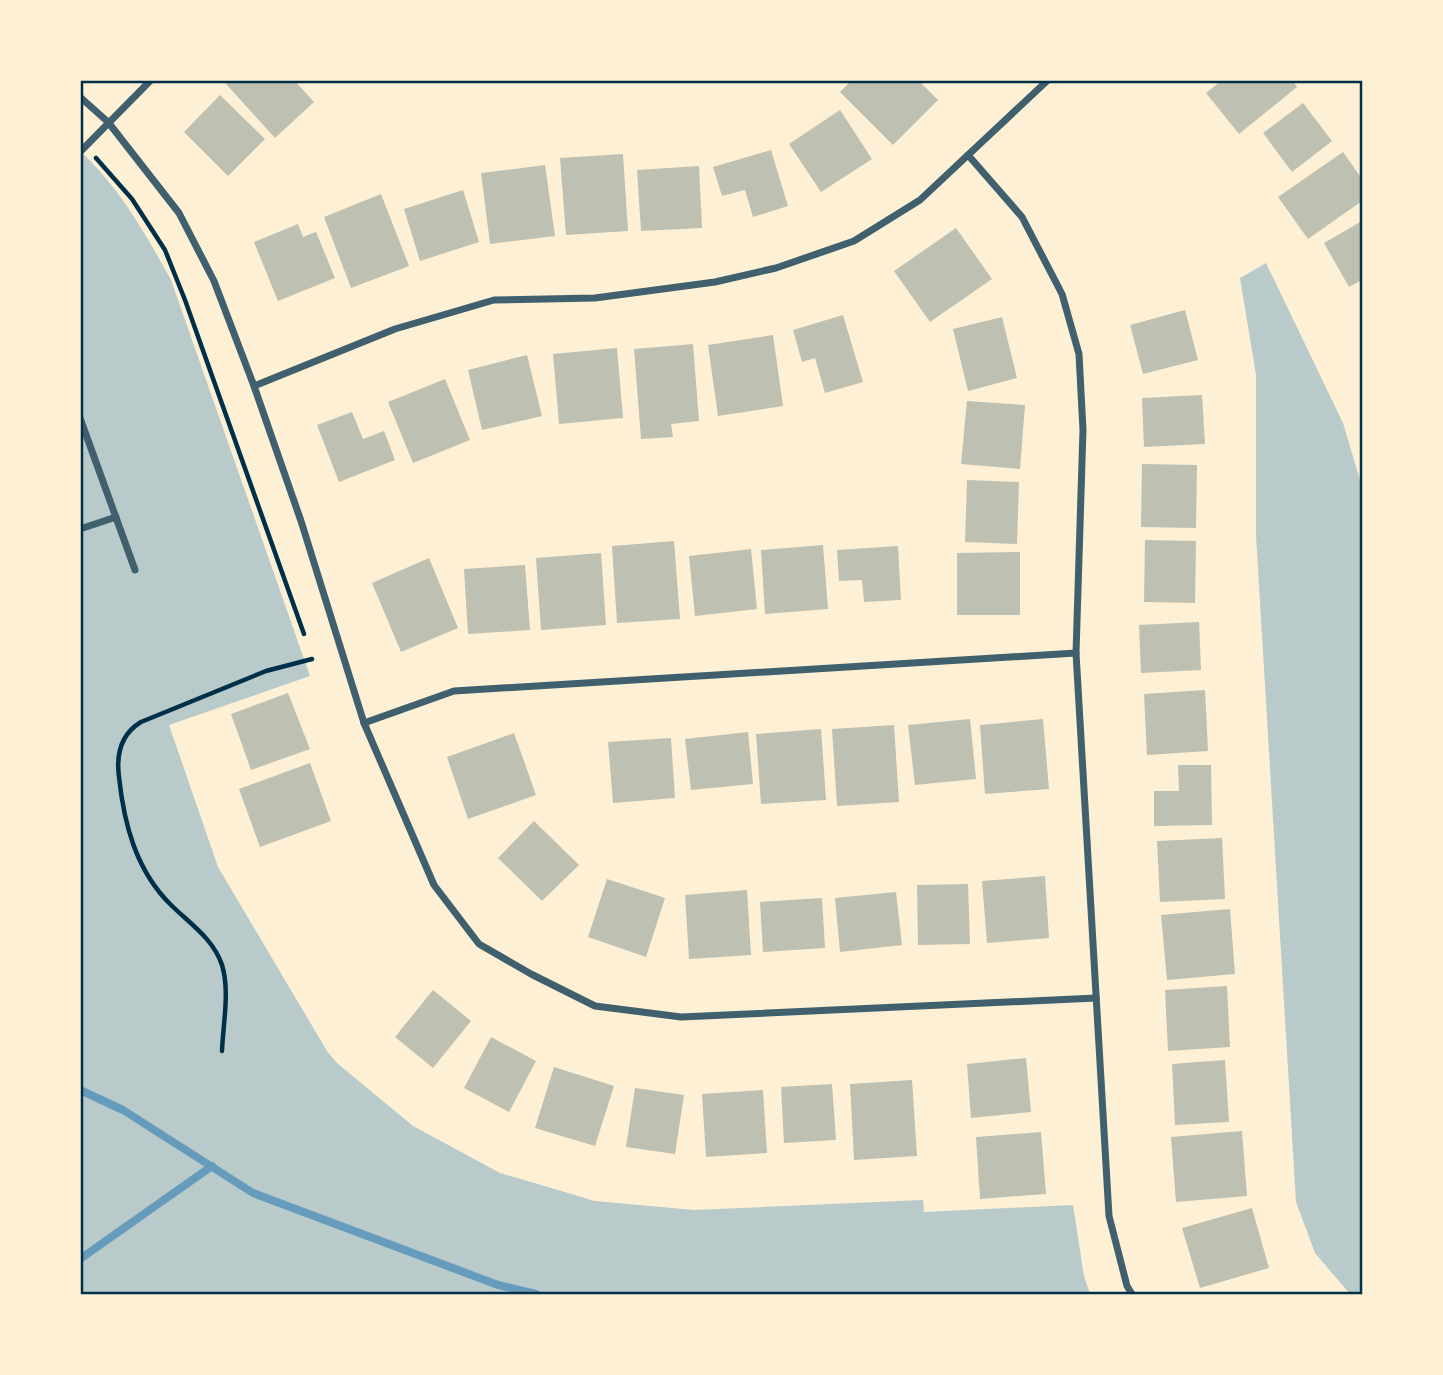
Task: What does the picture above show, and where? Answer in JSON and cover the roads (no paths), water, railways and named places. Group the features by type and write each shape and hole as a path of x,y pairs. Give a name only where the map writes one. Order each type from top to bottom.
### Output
{"street":[{"path":"83,149 152,80"},
{"path":"254,386 395,329 494,300 595,298 715,282 776,268 854,241 920,200 1048,80"},
{"path":"80,97 108,122 179,213 214,281 301,522 364,723 434,885 479,944 595,1006 681,1017 1096,998"},
{"path":"968,155 1022,216 1062,294 1080,354 1083,430 1076,653 1109,1216 1132,1294"},
{"path":"80,418 135,570"},
{"path":"80,529 116,517"},
{"path":"364,723 454,691 1076,653"}],"waterway":[{"path":"80,1090 123,1110 253,1193 498,1285 536,1294"},
{"path":"80,1259 212,1166"}]}
